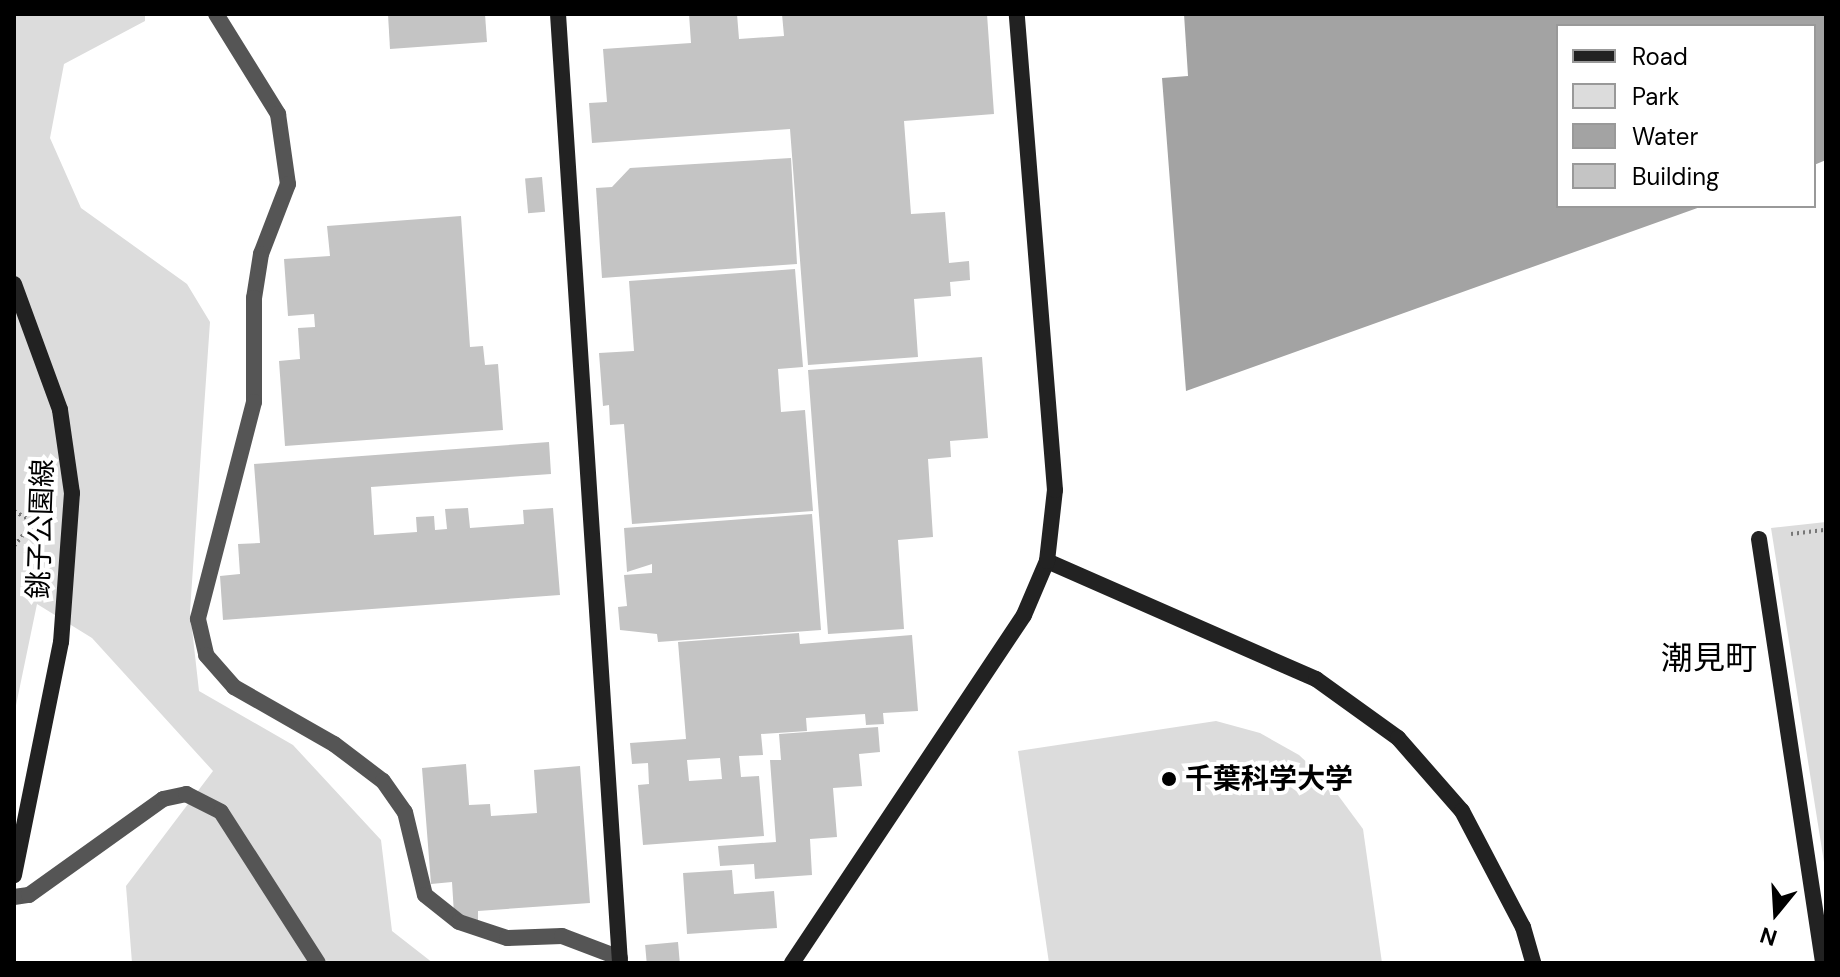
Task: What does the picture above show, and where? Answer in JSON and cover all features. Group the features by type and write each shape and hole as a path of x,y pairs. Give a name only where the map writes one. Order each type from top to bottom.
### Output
{"street":[{"path":"216,14 278,114 288,184 261,254 254,298 254,402 198,619 206,655 234,687 334,744 383,781 405,812 425,895 459,922 507,938 562,936 620,961 558,14"},
{"path":"792,963 1024,615 1047,561 1055,490 1017,14"},
{"name":"銚子公園線","path":"14,284 60,410 72,493 61,642 14,875"},
{"path":"1759,539 1823,963"},
{"path":"1047,561 1301,672 1398,738 1462,811 1523,927 1533,963"},
{"path":"14,897 29,895 163,799 186,794 221,812 318,963"}],"path":[{"path":"14,546 48,498 72,493"},
{"path":"14,511 31,521"},
{"path":"1791,534 1826,530"}],"green space":[{"path":"14,14 145,14 145,21 64,64 50,138 81,208 187,284 210,322 190,611 199,691 293,745 381,840 392,931 433,963 132,963 126,886 213,771 92,638 37,604 14,715"},
{"path":"1826,522 1826,875 1771,528"},
{"path":"1216,721 1260,733 1299,755 1329,783 1363,829 1382,963 1049,963 1018,751"}],"water":[{"path":"1184,14 1826,14 1826,160 1816,164 1816,24 1556,24 1556,208 1697,208 1186,391 1162,78 1188,76"}],"building":[{"path":"388,14 485,14 487,42 390,49"},
{"path":"689,14 737,14 739,39 784,36 782,14 987,14 994,114 904,121 911,214 945,212 949,263 969,261 970,280 950,282 951,296 914,299 918,357 808,365 790,129 592,143 589,103 607,102 603,49 691,43"},
{"path":"791,158 797,264 602,278 596,188 612,187 630,168"},
{"path":"542,177 545,212 528,213 525,178"},
{"path":"461,216 470,347 483,346 485,365 498,364 503,430 285,446 279,361 300,359 298,328 315,327 314,314 288,316 284,259 330,256 327,226"},
{"path":"795,269 803,367 778,369 781,412 805,410 813,511 632,524 624,424 610,425 609,405 603,406 599,353 634,351 629,281"},
{"path":"982,357 988,438 950,441 951,457 928,459 933,537 898,540 904,629 828,634 808,370"},
{"path":"549,442 551,474 371,487 374,535 417,532 416,517 434,516 435,530 447,529 445,509 468,508 470,528 524,524 523,510 553,508 560,595 223,620 220,576 240,574 238,544 260,543 254,464"},
{"path":"812,514 821,630 658,642 657,634 620,630 618,607 627,606 624,575 652,573 652,564 627,572 624,528"},
{"path":"799,633 800,644 912,635 918,711 883,713 884,724 866,725 865,714 806,718 807,731 761,734 763,755 739,756 741,777 759,776 764,836 643,845 638,785 649,784 648,763 632,764 630,743 686,739 678,642","holes":["720,758 722,779 689,781 687,760"]},
{"path":"878,727 880,752 859,754 862,786 833,788 837,837 810,839 812,875 755,879 754,864 720,866 718,846 776,842 770,760 781,760 779,734"},
{"path":"466,764 469,805 490,804 491,816 537,813 534,770 580,766 590,903 478,911 478,922 454,914 452,882 431,884 422,768"},
{"path":"732,870 734,894 774,891 777,928 687,934 683,873"},
{"path":"678,942 680,963 647,963 645,945"}],"place":[{"name":"千葉科学大学","path":"1169,779"}],"district":[{"name":"潮見町","path":"1709,658"}]}
